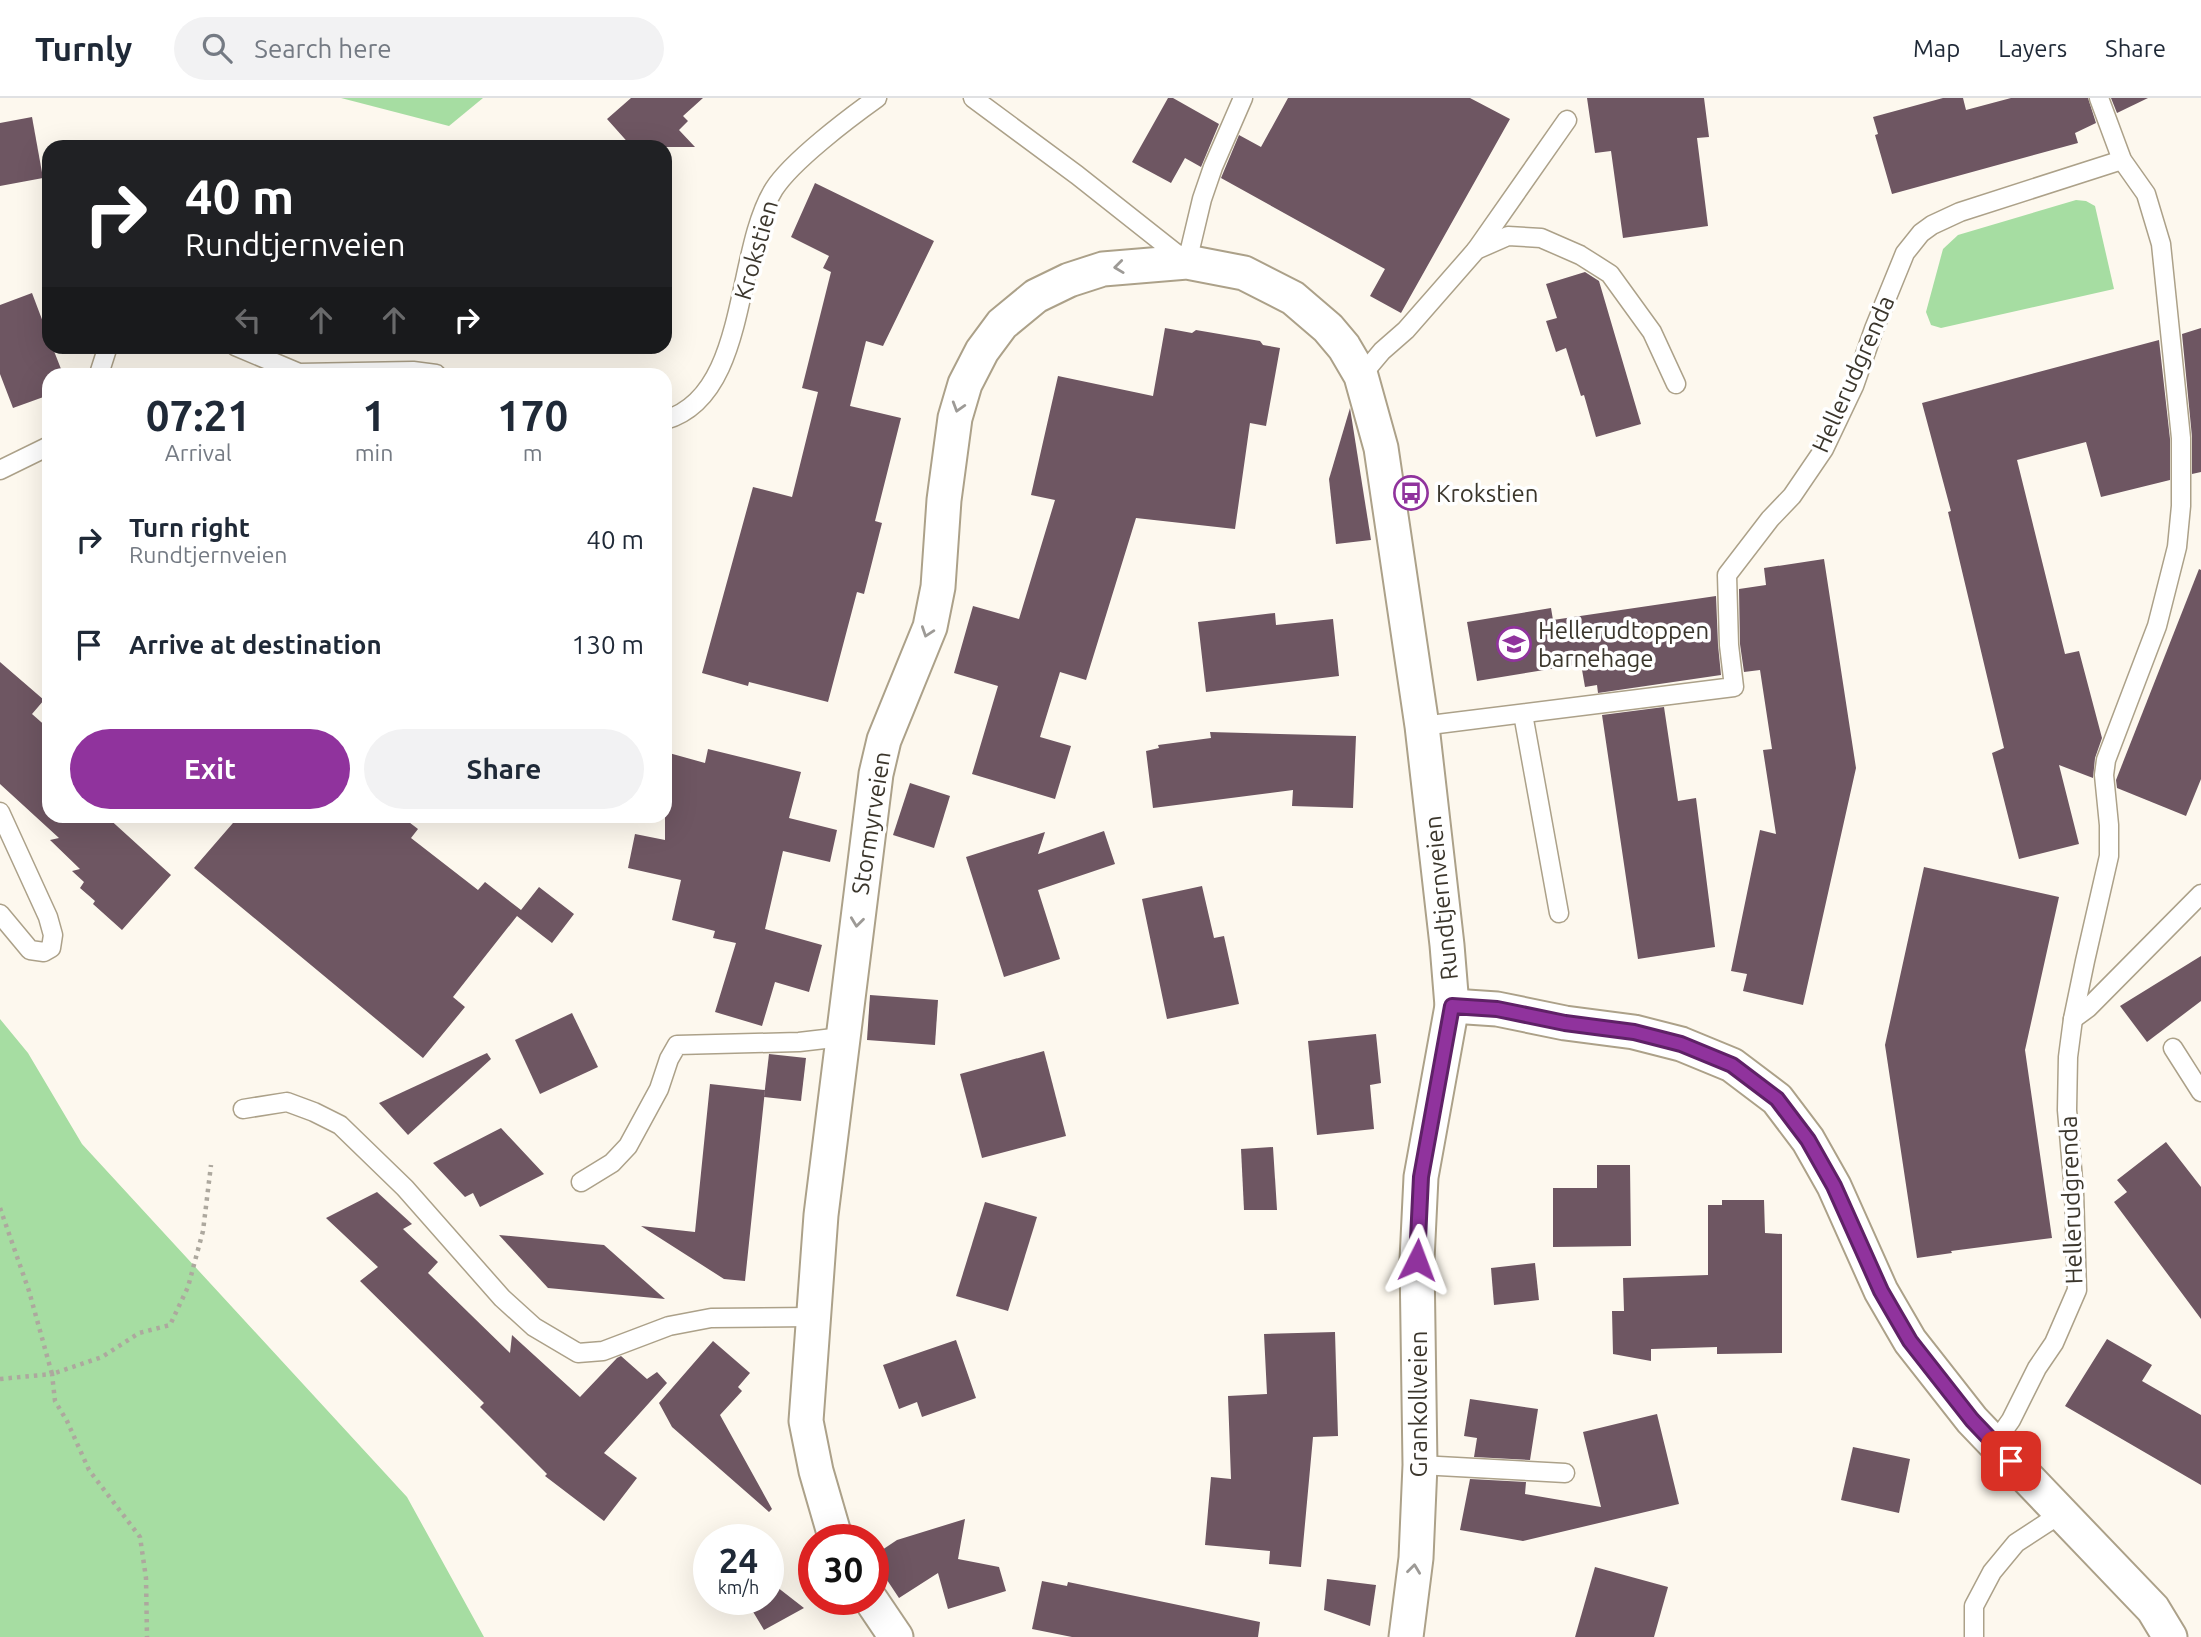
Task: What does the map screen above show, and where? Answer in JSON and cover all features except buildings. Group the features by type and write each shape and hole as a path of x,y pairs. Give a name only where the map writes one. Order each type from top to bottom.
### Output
{"street":[{"name":"Rundtjernveien","path":"1187,262 1244,272 1293,298 1328,328 1344,347 1361,376 1381,448 1422,726 1452,1006 1497,1009 1565,1023 1634,1032 1681,1044 1732,1065 1777,1099 1808,1140 1834,1186 1881,1291 1910,1341 1972,1420 2153,1609 2170,1637"},
{"name":"Stormyrveien","path":"831,1524 816,1471 806,1421 821,1215 876,774 884,740 930,627 938,587 944,500 955,418 965,384 982,351 1002,324 1036,296 1069,280 1103,269 1187,262"},
{"name":"Grankollveien","path":"1406,1637 1416,1558 1420,1465 1417,1260 1421,1177 1452,1006"},
{"path":"881,1615 896,1637"}],"lane":[{"name":"Krokstien","path":"672,416 700,400 717,376 732,338 760,218 775,186 796,165 877,98"},
{"path":"973,98 1077,175 1187,262 1202,199 1243,98"},
{"name":"Hellerudgrenda","path":"1994,1444 2011,1420 2037,1368 2054,1343 2077,1290 2074,1192 2067,1110 2068,1057 2073,1019 2109,856 2104,775 2106,760 2157,626 2176,547 2181,506 2181,438 2161,244 2146,194 2122,160 2099,98"},
{"path":"1361,376 1382,351 1406,330 1476,250 1566,120"},
{"name":"Hellerudgrenda","path":"1422,726 1734,687 1729,645 1727,575 1770,519 1792,496 1824,449 1854,386 1905,253 1932,225 1960,212 2122,160"},
{"path":"1476,250 1508,236 1541,238 1580,255 1610,274 1652,332 1676,384"},
{"path":"254,354 287,368"},
{"path":"0,470 42,449"},
{"path":"1523,714 1559,913"},
{"path":"0,812 48,916 53,935 51,948 44,952 30,950 0,914"},
{"path":"2073,1019 2088,1008 2201,894"},
{"path":"580,1182 612,1163 628,1146 659,1089 668,1059 677,1045 799,1042 842,1037"},
{"path":"2173,1048 2201,1092"},
{"path":"243,1109 287,1102 340,1125 405,1188 502,1298 534,1326 578,1353 603,1351 669,1326 711,1318 812,1317"},
{"path":"1420,1465 1565,1473"},
{"path":"1974,1637 1974,1606 1992,1572 2016,1543 2062,1513"}],"path":[{"path":"0,1379 52,1374 102,1357 139,1333 170,1325 188,1287 203,1231 211,1165"},
{"path":"0,1208 29,1291 52,1374 55,1401 67,1420 89,1470 139,1537 146,1578 147,1637"}],"green space":[{"path":"341,98 483,98 449,126"},
{"path":"2076,200 2095,206 2114,289 1941,328 1931,325 1926,312 1943,249 1958,235"},
{"path":"0,1019 28,1053 82,1144 407,1497 484,1637 0,1637"}],"place":[{"name":"Krokstien","path":"1411,493"},
{"name":"Hellerudtoppen barnehage","path":"1514,644"}],"route":[{"path":"1417,1260 1421,1177 1452,1006 1497,1009 1565,1023 1634,1032 1681,1044 1732,1065 1777,1099 1808,1140 1834,1186 1881,1291 1910,1341 1972,1420 2011,1461"}]}
